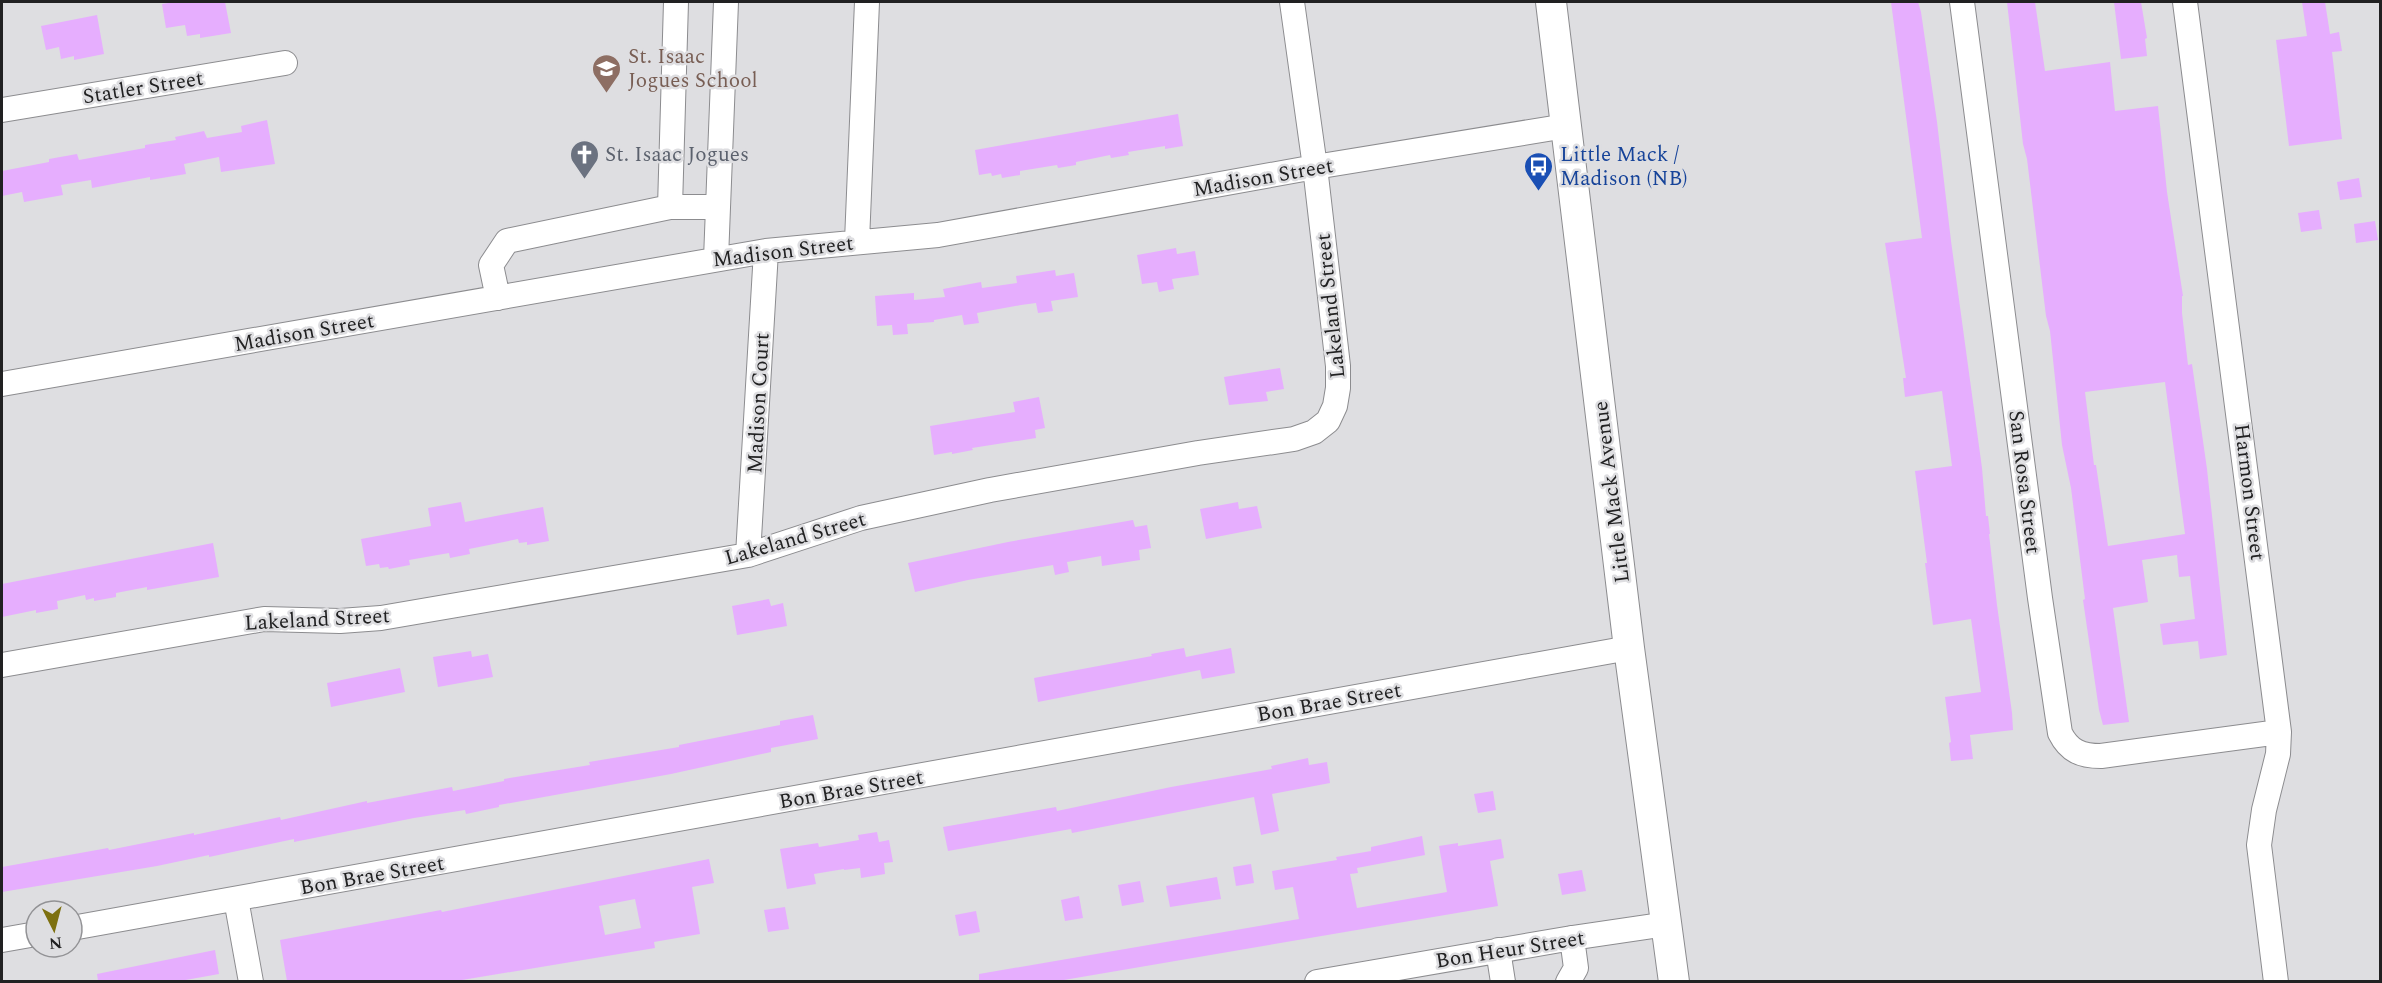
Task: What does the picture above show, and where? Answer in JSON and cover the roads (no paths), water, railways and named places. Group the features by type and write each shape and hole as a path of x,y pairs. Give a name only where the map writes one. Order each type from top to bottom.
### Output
{"main road":[{"name":"Little Mack Avenue","path":"1551,2 1629,648 1674,981"}],"street":[{"path":"670,207 676,2"},
{"path":"716,260 726,2"},
{"path":"857,241 867,2"},
{"name":"Lakeland Street","path":"2,665 264,619 340,621 381,618 748,555 861,518 990,490 1198,453 1294,439 1314,432 1328,422 1335,406 1338,388 1333,311 1292,2"},
{"name":"San Rosa Street","path":"1962,2 2040,598 2060,733 2065,744 2076,753 2101,756 2279,732"},
{"name":"Harmon Street","path":"2186,2 2279,732 2278,754 2264,810 2259,845 2276,981"},
{"name":"Statler Street","path":"2,110 285,63"},
{"name":"Madison Street","path":"2,384 766,251 938,235 1315,167 1566,126"},
{"path":"498,298 491,265 507,241 670,207 718,207"},
{"name":"Madison Court","path":"748,555 766,251"},
{"name":"Bon Brae Street","path":"84,926 1629,648"},
{"path":"236,899 251,981"},
{"name":"Bon Heur Street","path":"1317,981 1667,924"},
{"path":"2,940 24,936"},
{"path":"1568,981 1576,968 1572,938"},
{"path":"1498,950 1503,981"}],"place":[{"name":"St. Isaac Jogues School","path":"607,94"},
{"name":"St. Isaac Jogues","path":"584,180"},
{"name":"Little Mack / Madison (NB)","path":"1539,192"}]}
